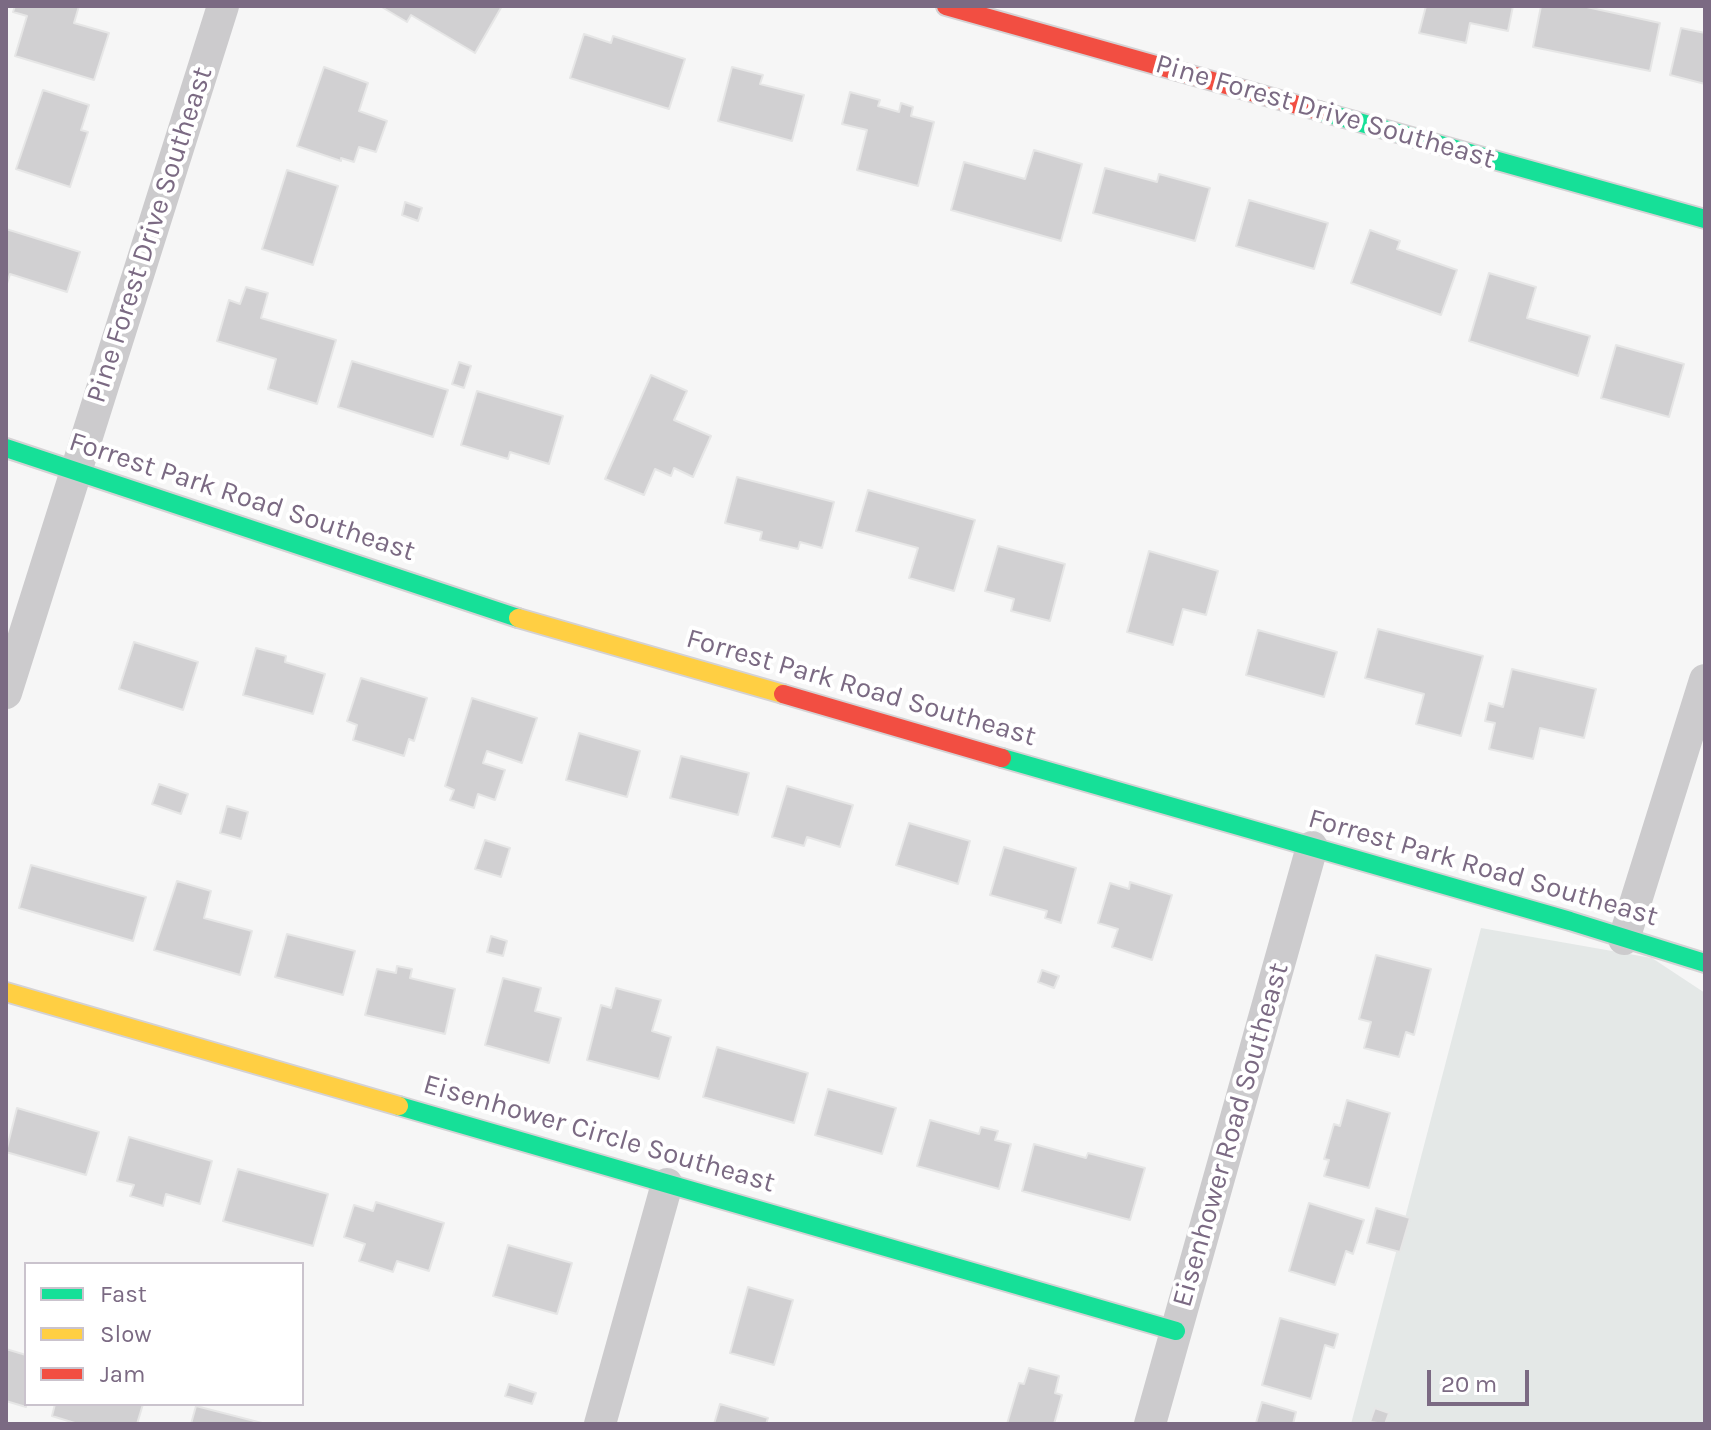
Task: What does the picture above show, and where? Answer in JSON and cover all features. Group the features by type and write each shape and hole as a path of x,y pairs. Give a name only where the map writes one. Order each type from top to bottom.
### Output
{"street":[{"name":"Pine Forest Drive Southeast","path":"6,693 223,6"},
{"name":"Pine Forest Drive Southeast","path":"946,6 1705,219"},
{"name":"Forrest Park Road Southeast","path":"6,448 493,611 1705,963"},
{"path":"1624,939 1705,680"},
{"name":"Eisenhower Road Southeast","path":"1150,1424 1312,847"},
{"name":"Eisenhower Circle Southeast","path":"6,992 1176,1331"},
{"path":"600,1424 667,1184"}],"shaded area":[{"path":"1481,928 1652,958 1705,993 1705,1424 1351,1424"}],"building":[{"path":"15,6 79,6 74,23 109,33 94,80 15,56 27,16 13,12"},
{"path":"380,6 502,6 475,53 411,15 407,22"},
{"path":"1426,6 1513,6 1508,31 1470,23 1466,43 1419,33"},
{"path":"1541,6 1582,6 1660,23 1650,71 1533,47"},
{"path":"1681,28 1705,33 1705,84 1670,75"},
{"path":"584,34 611,43 613,36 685,59 669,109 570,78"},
{"path":"324,67 368,83 359,111 387,121 376,152 359,147 354,162 341,158 341,161 297,146"},
{"path":"732,67 763,75 760,84 804,95 792,141 718,121"},
{"path":"43,90 89,105 81,130 88,132 70,187 16,169"},
{"path":"850,92 880,100 878,106 899,112 901,103 913,107 911,116 934,122 918,186 857,170 867,130 842,124"},
{"path":"1034,150 1082,164 1061,241 951,210 964,162 1025,179"},
{"path":"1105,168 1157,182 1159,174 1210,188 1195,241 1093,213"},
{"path":"287,170 338,186 313,265 262,249"},
{"path":"1249,200 1328,223 1314,269 1236,246"},
{"path":"405,202 422,208 418,221 402,215"},
{"path":"6,229 80,252 67,292 10,274 6,287"},
{"path":"1370,230 1400,241 1397,249 1457,270 1441,315 1351,283"},
{"path":"1489,273 1536,287 1527,318 1590,336 1578,376 1469,341"},
{"path":"246,287 268,293 261,318 336,340 317,404 268,389 276,359 217,341 229,300 240,304"},
{"path":"1616,345 1684,364 1669,417 1601,398"},
{"path":"352,361 448,390 433,437 338,407"},
{"path":"459,362 471,366 464,388 452,384"},
{"path":"651,375 687,391 674,420 711,436 693,477 674,468 671,476 655,469 644,495 605,479"},
{"path":"477,391 563,416 549,464 510,452 508,459 461,445"},
{"path":"737,477 834,502 822,548 800,542 798,549 760,540 762,532 725,523"},
{"path":"868,490 975,520 954,591 909,578 918,548 856,531"},
{"path":"998,546 1065,564 1050,621 1011,611 1014,599 985,591"},
{"path":"1149,551 1218,571 1206,615 1183,609 1173,645 1127,632"},
{"path":"1378,629 1483,656 1461,736 1416,724 1424,694 1365,678"},
{"path":"1258,630 1337,652 1324,697 1246,675"},
{"path":"134,642 198,662 183,710 119,689"},
{"path":"256,648 286,656 285,662 325,674 313,714 243,695"},
{"path":"1512,669 1596,689 1584,738 1540,728 1533,759 1489,749 1495,723 1485,721 1489,703 1503,707"},
{"path":"361,678 427,698 414,741 409,739 404,756 353,740 357,725 347,721"},
{"path":"472,698 537,718 522,763 487,751 483,763 505,770 495,800 478,794 474,808 450,800 454,790 445,786"},
{"path":"579,733 640,751 627,797 566,780"},
{"path":"681,756 749,773 738,815 670,798"},
{"path":"159,784 188,794 181,814 152,804"},
{"path":"787,786 853,805 840,847 807,837 804,846 772,837"},
{"path":"227,806 248,812 241,839 220,833"},
{"path":"909,823 970,841 958,884 896,865"},
{"path":"485,840 510,848 501,877 475,869"},
{"path":"1004,847 1076,868 1061,923 1045,918 1047,911 990,895"},
{"path":"31,865 146,897 133,941 19,908"},
{"path":"177,881 211,891 204,918 252,931 240,975 154,950"},
{"path":"1130,882 1172,895 1152,960 1112,947 1118,929 1098,923 1110,883 1129,889"},
{"path":"287,934 355,951 343,995 275,977"},
{"path":"491,936 507,941 503,956 487,952"},
{"path":"1376,955 1431,969 1414,1035 1406,1032 1399,1057 1364,1048 1371,1022 1359,1019"},
{"path":"397,966 412,969 410,978 455,989 445,1034 365,1015 377,969 396,973"},
{"path":"1042,970 1059,976 1054,988 1038,982"},
{"path":"503,978 541,988 535,1011 561,1018 549,1063 485,1045"},
{"path":"616,988 661,1000 652,1031 671,1037 659,1079 587,1060 601,1005 611,1008"},
{"path":"717,1047 808,1073 794,1123 703,1097"},
{"path":"828,1089 896,1108 882,1154 815,1135"},
{"path":"1347,1100 1390,1113 1369,1188 1324,1176 1329,1160 1324,1159 1334,1124 1340,1126"},
{"path":"17,1108 99,1132 86,1175 6,1152"},
{"path":"930,1120 979,1134 981,1127 998,1131 995,1140 1011,1144 999,1189 917,1166"},
{"path":"129,1137 212,1161 200,1204 166,1194 163,1206 130,1196 134,1185 117,1181"},
{"path":"1034,1144 1086,1158 1088,1153 1145,1168 1130,1220 1022,1191"},
{"path":"238,1169 328,1194 313,1246 223,1221"},
{"path":"376,1202 444,1223 429,1271 397,1261 393,1272 359,1261 365,1244 344,1237 354,1205 373,1211"},
{"path":"1309,1203 1364,1220 1353,1254 1346,1251 1335,1285 1289,1271"},
{"path":"1376,1208 1410,1218 1400,1252 1367,1243"},
{"path":"508,1245 572,1263 557,1314 493,1296"},
{"path":"748,1287 793,1300 774,1365 730,1353"},
{"path":"1280,1318 1338,1334 1334,1348 1325,1345 1311,1399 1262,1385"},
{"path":"6,1349 24,1354 26,1407 6,1401"},
{"path":"1029,1368 1059,1376 1055,1393 1062,1395 1054,1424 1007,1424 1019,1383 1024,1384"},
{"path":"509,1384 536,1393 532,1404 505,1396"},
{"path":"1262,1402 1296,1412 1293,1424 1252,1424 1256,1423"},
{"path":"720,1404 768,1418 766,1424 714,1424"},
{"path":"54,1406 142,1406 137,1424 78,1424 52,1416"},
{"path":"196,1406 262,1423 262,1424 191,1424"},
{"path":"1375,1408 1389,1413 1385,1424 1370,1422"}],"traffic: fast":[{"path":"1319,111 1705,219"},
{"path":"6,448 518,618"},
{"path":"1002,758 1570,921 1705,963"},
{"path":"399,1106 1176,1331"}],"traffic: slow":[{"path":"518,618 783,694"},
{"path":"6,992 399,1106"}],"traffic: jam":[{"path":"946,6 1319,111"},
{"path":"783,694 1002,758"}]}
